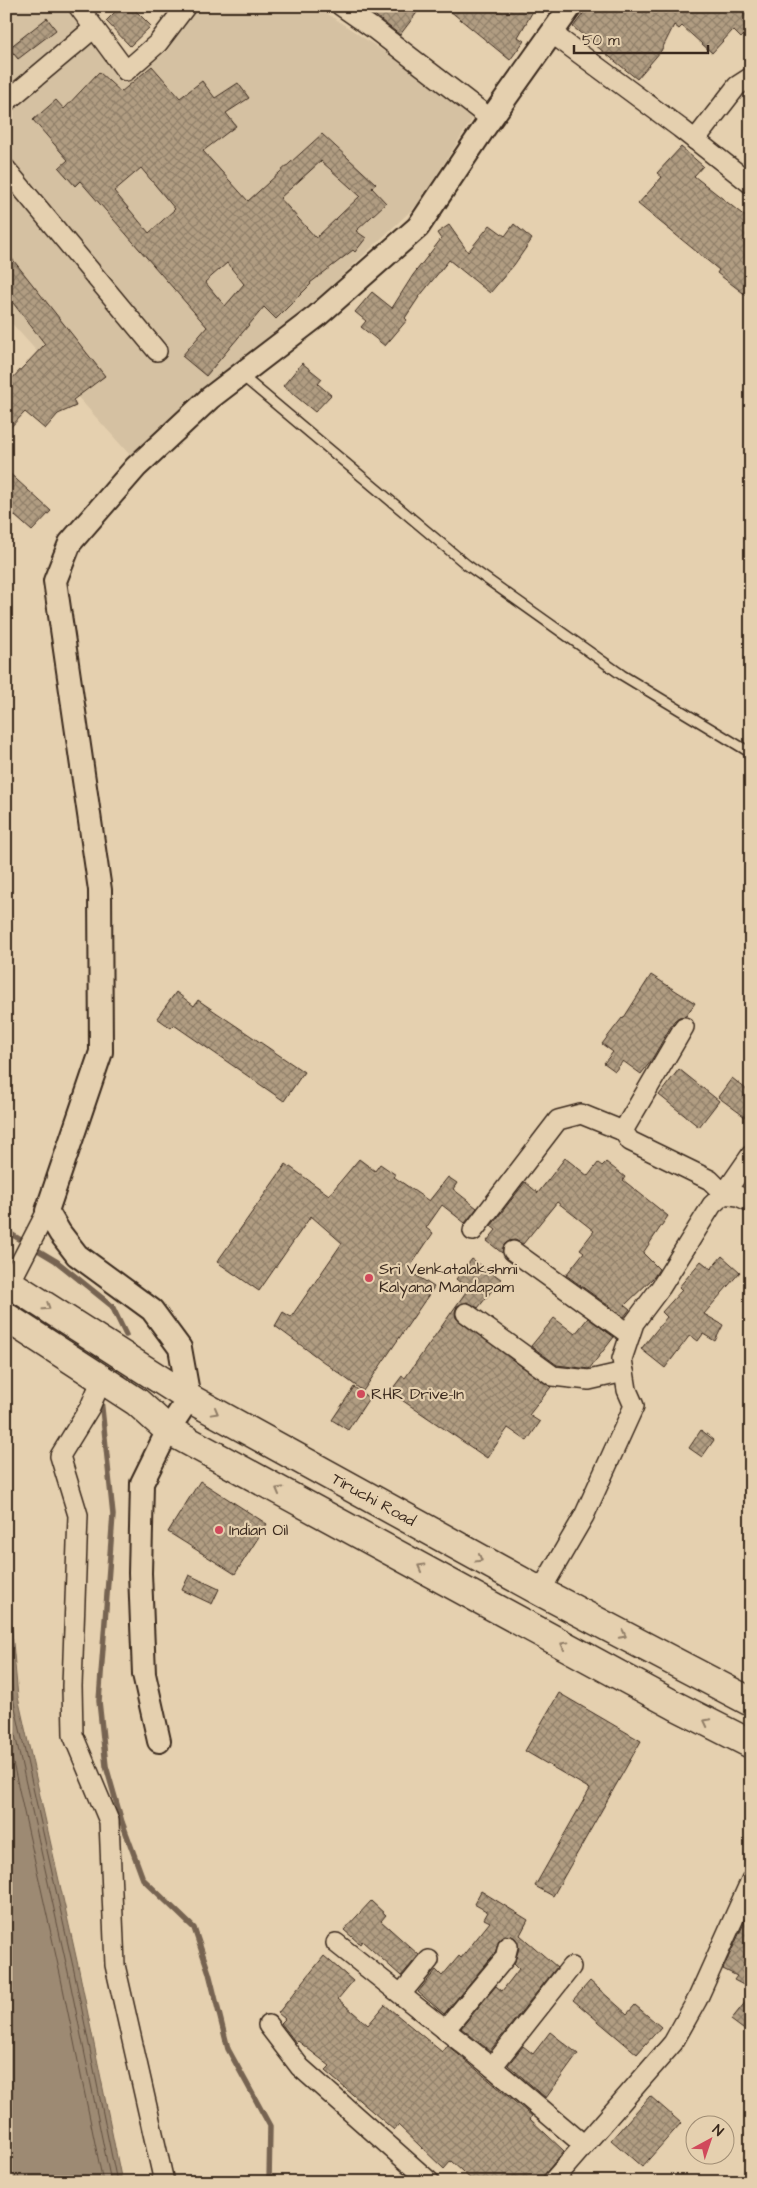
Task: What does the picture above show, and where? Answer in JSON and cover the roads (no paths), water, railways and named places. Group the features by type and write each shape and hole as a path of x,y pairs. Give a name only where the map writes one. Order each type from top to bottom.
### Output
{"highway":[{"name":"Tiruchi Road","path":"8,1282 189,1398 543,1594 751,1702"},
{"path":"6,1317 137,1402 168,1430 676,1706 751,1744"}],"street":[{"path":"78,6 126,71 158,43 186,6"},
{"path":"341,6 491,119"},
{"path":"8,1282 24,1256 47,1211 101,1052 100,890 55,581 70,543 136,467 210,398 323,311 418,228 491,119 553,34 564,9"},
{"path":"6,102 94,28"},
{"path":"553,34 751,184"},
{"path":"694,140 737,86 751,77"},
{"path":"6,169 157,351"},
{"path":"623,1131 684,1027"},
{"path":"473,1230 558,1120 581,1114 623,1131 630,1141 710,1180 724,1194 738,1196 751,1202"},
{"path":"543,1594 548,1578 584,1516 634,1406 627,1390 622,1359 634,1323 661,1286 712,1205 724,1194 751,1155"},
{"path":"47,1211 60,1233 77,1255 152,1310 180,1348 189,1398 168,1430 142,1483 140,1573 144,1674 159,1741"},
{"path":"513,1251 630,1335"},
{"path":"466,1313 553,1376 590,1380 624,1372"},
{"path":"102,1379 90,1407 60,1456 78,1515 72,1686 73,1735 109,1821 115,1965 164,2182"},
{"path":"552,2182 673,2043 685,2025 751,1880"},
{"path":"336,1943 492,2067 584,2145"},
{"path":"445,2030 505,1958 508,1946"},
{"path":"401,1994 429,1960"},
{"path":"492,2067 571,1967"},
{"path":"268,2025 300,2068 418,2178"}],"lane":[{"path":"241,374 467,565 622,675 751,753"}],"water":[{"path":"6,1567 18,1697 79,1970 122,2182 6,2182"}],"waterway":[{"path":"6,1231 56,1261 112,1306 126,1335"},
{"path":"101,1399 113,1515 99,1701 106,1766 122,1822 143,1879 194,1928 209,1973 228,2049 270,2126 269,2182"}],"place":[{"name":"Sri Venkatalakshmi Kalyana Mandapam","path":"369,1278"},
{"name":"RHR Drive-In","path":"361,1394"},
{"name":"Indian Oil","path":"219,1530"}]}
